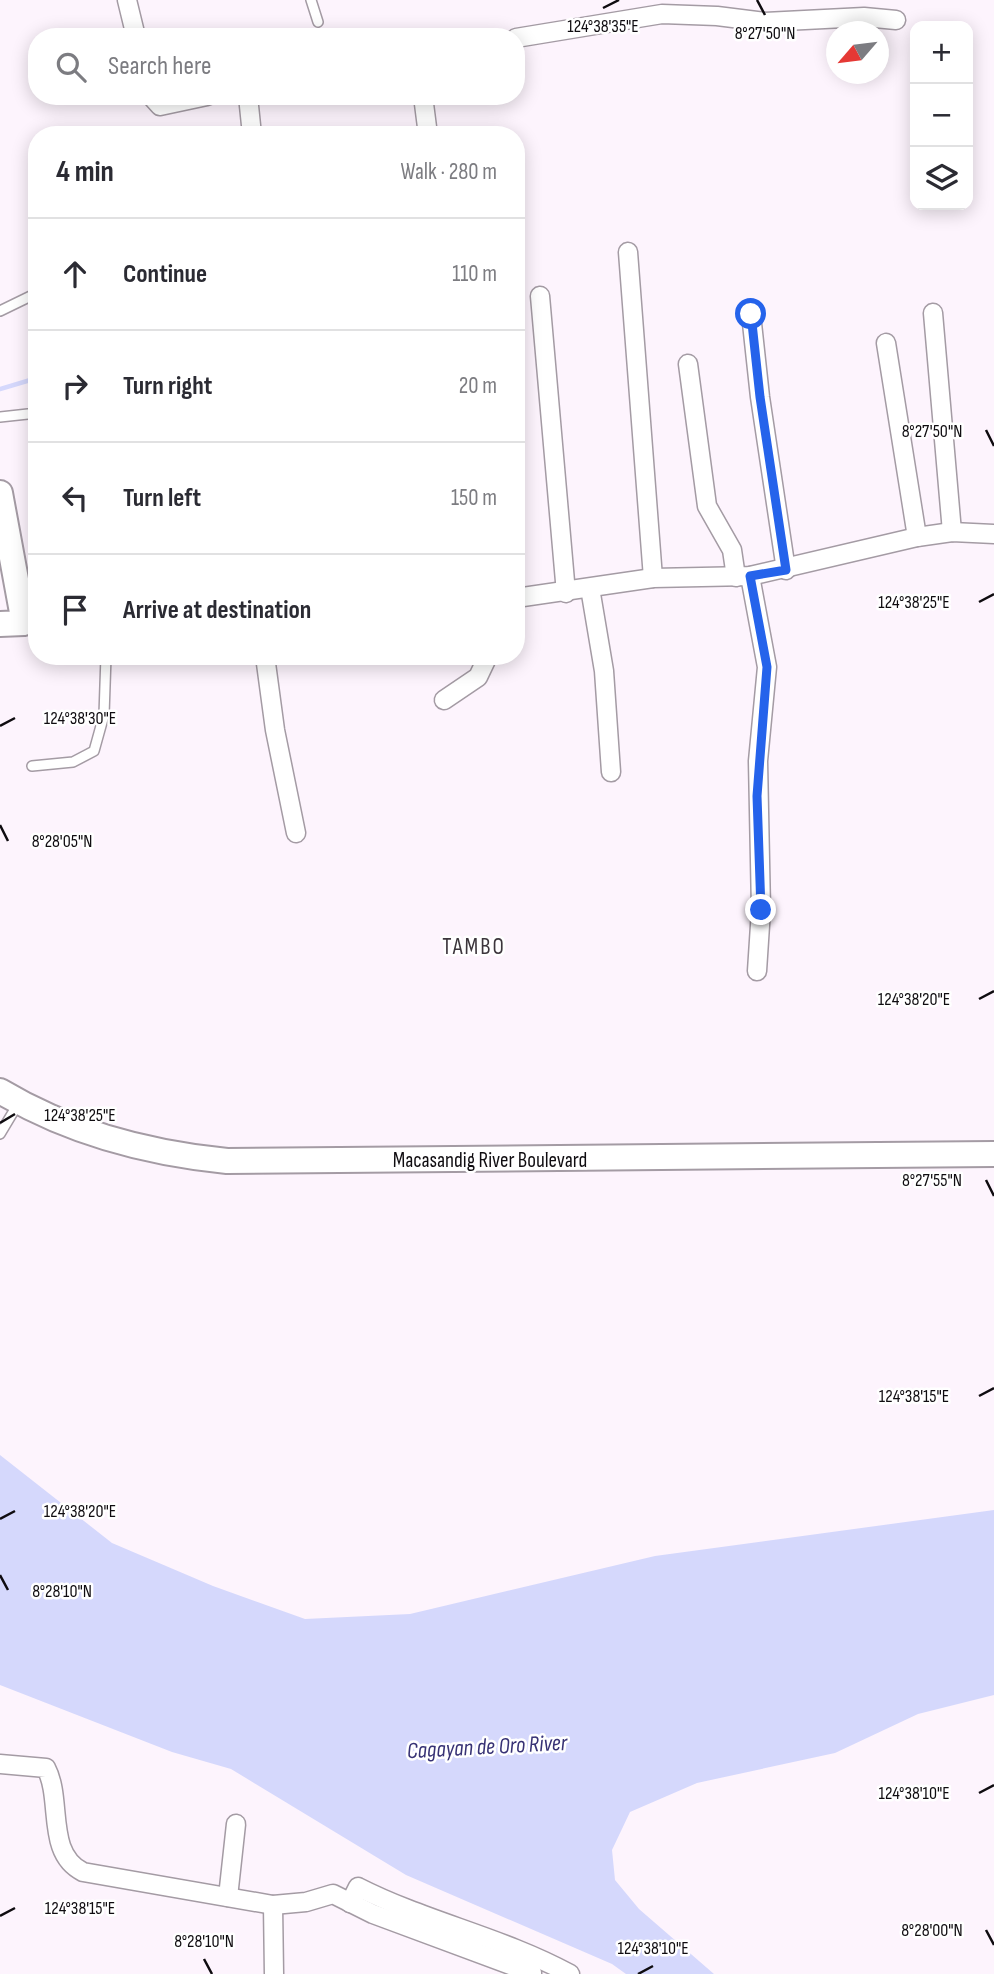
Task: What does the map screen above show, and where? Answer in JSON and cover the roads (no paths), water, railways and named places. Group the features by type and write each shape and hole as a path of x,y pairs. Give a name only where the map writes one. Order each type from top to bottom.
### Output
{"street":[{"path":"127,0 134,28"},
{"path":"525,37 662,14 718,16 765,22 864,17 897,20"},
{"path":"248,105 251,126"},
{"path":"423,105 427,126"},
{"path":"628,251 653,578"},
{"path":"540,296 566,593"},
{"path":"933,313 952,532"},
{"path":"751,314 760,397 786,570"},
{"path":"886,343 917,537"},
{"path":"688,364 707,506 732,550 743,576 767,667 758,761 761,910 757,971"},
{"path":"0,493 20,628"},
{"path":"525,597 653,578 743,576 786,570 917,537 952,532 994,534"},
{"path":"590,588 604,671 611,772"},
{"path":"266,665 275,730 296,833"},
{"path":"444,700 478,677 484,665"},
{"name":"Macasandig River Boulevard","path":"10,1096 42,1115 133,1147 227,1161 994,1154"},
{"path":"0,1764 46,1768 61,1847 75,1868 91,1874 273,1905 306,1902 333,1894 350,1903 535,1969 570,1974"},
{"path":"228,1898 236,1824"},
{"path":"273,1905 274,1974"}],"lane":[{"path":"311,0 318,23"},
{"path":"0,311 28,297"},
{"path":"0,417 28,414"},
{"path":"32,766 73,762 94,751 104,715 106,665"},
{"path":"0,1134 10,1096"}],"water":[{"name":"Cagayan de Oro River","path":"0,1455 112,1543 213,1586 305,1619 410,1614 655,1556 994,1510 994,1695 918,1714 835,1753 697,1783 630,1812 612,1850 615,1880 639,1909 714,1974 626,1974 612,1964 406,1875 231,1769 172,1752 0,1685"}],"waterway":[{"path":"0,389 28,381"}],"district":[{"name":"TAMBO","path":"474,946"}]}
